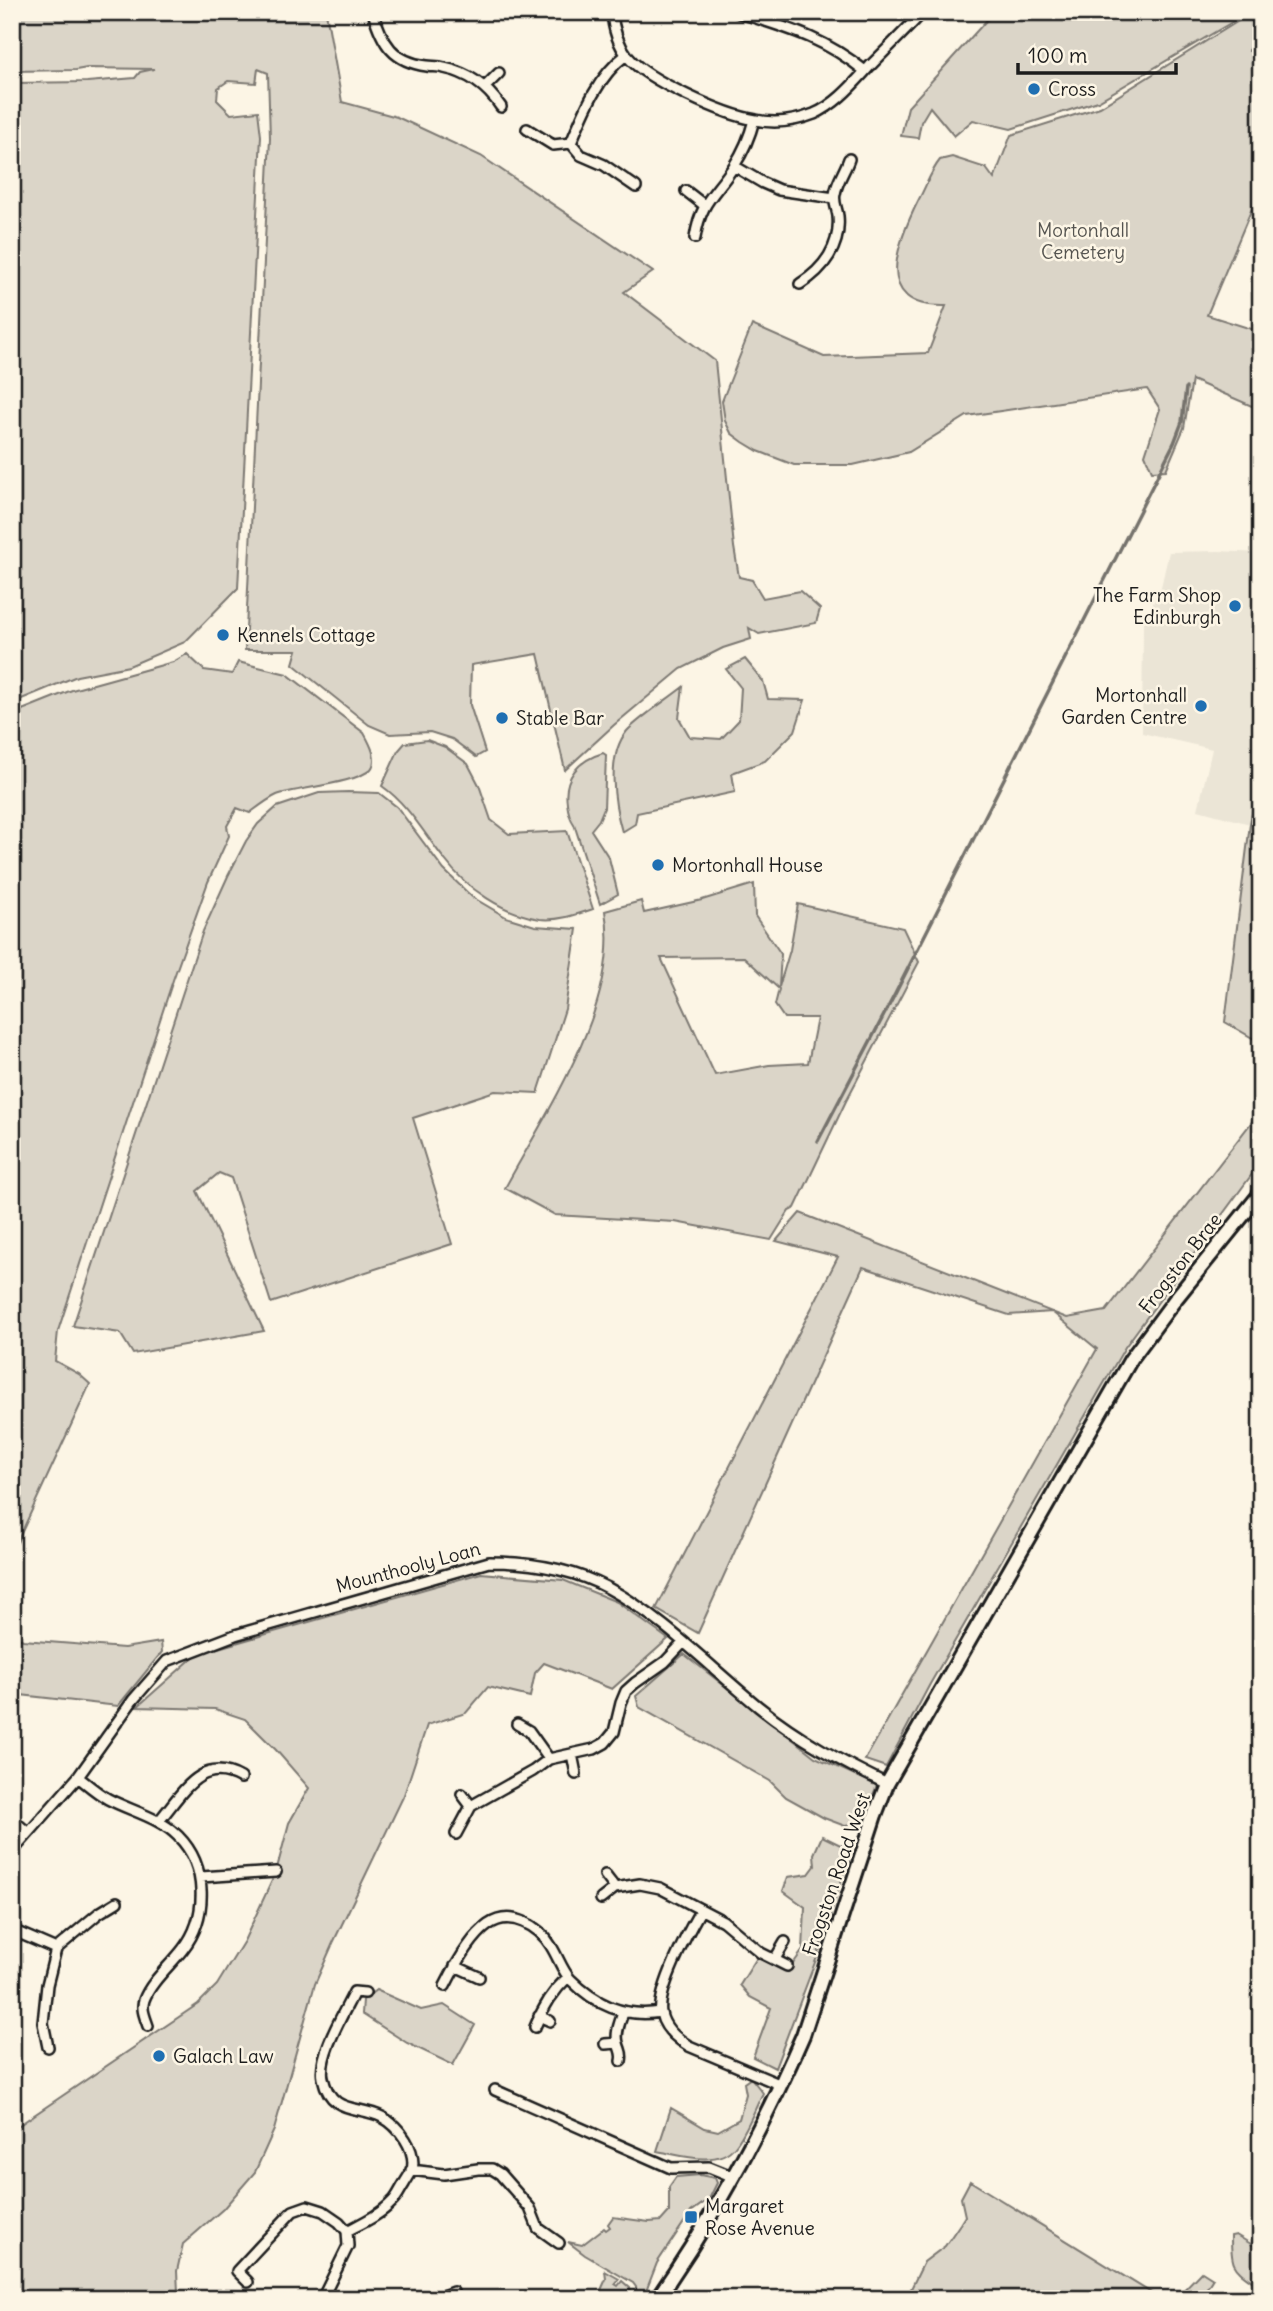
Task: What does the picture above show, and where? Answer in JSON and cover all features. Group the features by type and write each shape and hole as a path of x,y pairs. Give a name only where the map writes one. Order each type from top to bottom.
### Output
{"main road":[{"name":"Frogston Brae","path":"1131,1359 1261,1193"},
{"name":"Frogston Road West","path":"657,2299 692,2248 734,2178 781,2085 803,2035 874,1815 887,1784 1131,1359"}],"street":[{"path":"373,12 384,41 399,58 414,64 449,69 470,77 485,87 501,107"},
{"path":"612,12 616,32 626,55 654,79 714,106 754,120 786,121 812,115 830,104 923,12"},
{"path":"737,12 821,41 865,71"},
{"path":"571,143 587,104 614,65 626,55"},
{"path":"485,87 499,74"},
{"path":"695,237 697,221 704,205 734,166 754,120"},
{"path":"527,129 553,145 571,143"},
{"path":"571,143 581,155 604,165 636,187"},
{"path":"800,284 816,274 832,250 838,219 834,198 849,159"},
{"path":"734,166 786,192 834,198"},
{"path":"686,191 704,205"},
{"name":"Mounthooly Loan","path":"12,1852 78,1777 133,1700 167,1661 235,1635 489,1562 549,1567 587,1579 622,1597 684,1643 789,1730 821,1751 887,1784"},
{"path":"456,1835 471,1806 533,1772 549,1759 594,1749 604,1743 614,1732 626,1691 666,1662 684,1643"},
{"path":"517,1724 529,1731 549,1759"},
{"path":"572,1754 576,1774"},
{"path":"159,1821 196,1777 213,1772 230,1772 242,1778"},
{"path":"78,1777 105,1797 159,1821 179,1837 201,1877 200,1910 194,1930 185,1947 150,1989 144,2001 142,2011 148,2026"},
{"path":"462,1794 471,1806"},
{"path":"12,1819 29,1832"},
{"path":"201,1877 276,1872"},
{"path":"605,1875 614,1888"},
{"path":"601,1899 614,1888 652,1885 723,1921 761,1953 787,1966"},
{"path":"48,2047 43,2023 47,1985 56,1949 99,1913 117,1902"},
{"path":"700,1911 676,1958 662,2001 661,2012 666,2025 679,2041 781,2085"},
{"path":"445,1986 455,1966 487,1926 499,1920 520,1920 537,1930 551,1946 568,1977 600,2001 635,2015 661,2012"},
{"path":"12,1930 56,1949"},
{"path":"775,1959 785,1942"},
{"path":"455,1966 479,1977"},
{"path":"535,2027 551,1995 568,1977"},
{"path":"346,2231 382,2211 395,2200 411,2170 413,2157 397,2129 384,2118 351,2110 339,2104 330,2093 323,2077 328,2047 354,1992 365,1993"},
{"path":"621,2061 623,2052 618,2043 617,2032 623,2012"},
{"path":"539,2017 550,2021"},
{"path":"605,2044 618,2043"},
{"path":"495,2090 671,2168 709,2167 734,2178"},
{"path":"411,2170 444,2174 492,2169 500,2174 530,2208 538,2228 559,2243"},
{"path":"248,2282 237,2271 293,2211 307,2206 323,2211 339,2222 346,2231 348,2246 322,2299"},
{"path":"435,2299 453,2292"}],"shaded area":[{"name":"Mortonhall Garden Centre","path":"1169,552 1261,553 1261,765 1250,824 1198,810 1212,749 1142,733 1143,624 1161,587"}],"green space":[{"path":"12,12 326,12 342,102 397,117 481,156 653,272 624,292 715,361 739,577 752,580 763,598 800,591 820,609 816,623 759,634 749,628 751,639 723,648 681,669 565,770 538,654 471,665 470,705 485,752 476,757 452,739 430,732 390,734 369,725 293,664 297,650 245,650 270,138 268,73 258,69 256,83 228,81 218,88 217,100 231,114 258,111 261,136 238,588 185,642 129,666 77,676 12,703 12,83 135,78 140,72 154,69 12,71"},
{"path":"994,12 1249,12 1098,101 1011,129 973,120 954,136 930,107 921,122 918,138 901,136 908,107"},
{"name":"Mortonhall Cemetery","path":"1257,12 1249,51 1261,54 1261,187 1207,315 1261,332 1261,410 1192,380 1184,428 1166,470 1152,471 1145,455 1160,409 1147,389 967,416 909,452 853,465 794,465 758,451 731,433 725,421 722,401 752,325 824,357 928,353 946,306 922,304 907,296 899,284 896,269 898,252 911,216 940,160 952,157 986,168 994,179 1011,135 1100,107"},
{"path":"187,654 204,670 232,674 238,662 287,674 364,733 374,760 371,769 354,778 277,795 250,813 237,808 227,826 229,836 208,882 173,980 58,1331 55,1361 79,1374 90,1384 14,1549 12,1559 12,714 72,690 173,662"},
{"path":"745,659 763,681 768,699 805,700 795,731 765,761 732,773 735,792 637,813 635,824 622,832 616,808 614,767 620,741 627,731 683,687 679,718 690,737 721,739 739,720 741,688 726,669"},
{"path":"427,740 445,747 468,764 479,785 491,820 509,834 567,831 593,909 553,919 526,916 487,898 454,870 409,811 382,786 398,751 405,743"},
{"path":"603,753 606,755 604,808 591,830 609,858 618,894 600,904 569,814 566,794 574,771 587,760"},
{"path":"1261,765 1261,1043 1225,1022 1250,824"},
{"path":"319,793 379,793 397,807 444,870 472,897 506,917 535,926 577,929 565,1009 538,1093 495,1091 413,1118 452,1244 271,1303 231,1178 219,1173 197,1191 264,1331 133,1354 120,1333 73,1326 203,931 228,876 258,824 277,807"},
{"path":"754,884 755,916 781,954 779,987 790,950 798,904 903,928 919,962 846,1101 795,1208 789,1211 771,1240 675,1222 555,1215 505,1188 560,1090 592,1018 602,981 607,946 605,911 641,901 644,913 702,900","holes":["744,957 779,989 775,1005 784,1018 817,1018 808,1063 769,1065 715,1075 661,958"]},
{"path":"1261,1110 1261,1162 1125,1347 930,1684 886,1767 865,1760 1097,1349 1052,1312 1067,1318 1106,1311"},
{"path":"800,1213 1052,1312 1009,1315 863,1267 698,1633 656,1609 838,1257 776,1241"},
{"path":"481,1573 563,1580 617,1602 668,1639 612,1689 544,1663 535,1673 530,1697 488,1687 466,1713 427,1725 404,1795 315,1984 274,2130 255,2172 223,2209 183,2244 177,2271 181,2299 12,2299 12,2130 198,2004 217,1985 244,1941 276,1872 289,1823 309,1788 245,1719 215,1709 137,1707 197,1654"},
{"path":"12,1635 23,1640 124,1648 161,1642 162,1652 118,1706 12,1694"},
{"path":"684,1654 815,1757 877,1785 862,1823 845,1826 824,1818 786,1797 770,1781 639,1707 636,1696"},
{"path":"822,1836 851,1850 817,1957 775,2068 753,2057 771,2008 750,1997 740,1985 758,1956 787,1972 803,1950 805,1907 783,1891 788,1877 809,1874 815,1866 814,1854"},
{"path":"376,1990 421,2010 444,2005 475,2025 453,2065 407,2043 362,2014 363,2000"},
{"path":"751,2078 763,2093 743,2134 728,2153 719,2157 698,2158 657,2151 671,2108 705,2128 718,2131 739,2119 746,2094 744,2083"},
{"path":"700,2175 715,2178 717,2183 709,2199 691,2212 657,2263 643,2299 636,2299 636,2287 633,2283 568,2242 582,2245 604,2228 606,2230 610,2227 608,2224 613,2217 661,2221 669,2212 669,2187 676,2177"},
{"path":"970,2181 1161,2299 906,2299 924,2262 945,2246 965,2216 961,2198"},
{"path":"1236,2235 1261,2250 1261,2288 1240,2272 1233,2262 1231,2236"},
{"path":"605,2271 619,2279 615,2284 618,2286 622,2281 630,2288 631,2299 597,2299 606,2279"},
{"path":"1202,2271 1213,2278 1200,2299 1175,2299"}],"waterway":[{"path":"818,1141 1174,443 1182,422 1186,388"}],"place":[{"name":"Cross","path":"1034,89"},
{"name":"The Farm Shop Edinburgh","path":"1235,606"},
{"name":"Kennels Cottage","path":"223,635"},
{"name":"Mortonhall Garden Centre","path":"1201,706"},
{"name":"Stable Bar","path":"502,718"},
{"name":"Mortonhall House","path":"658,865"},
{"name":"Galach Law","path":"159,2056"},
{"name":"Margaret Rose Avenue","path":"691,2217"}]}
